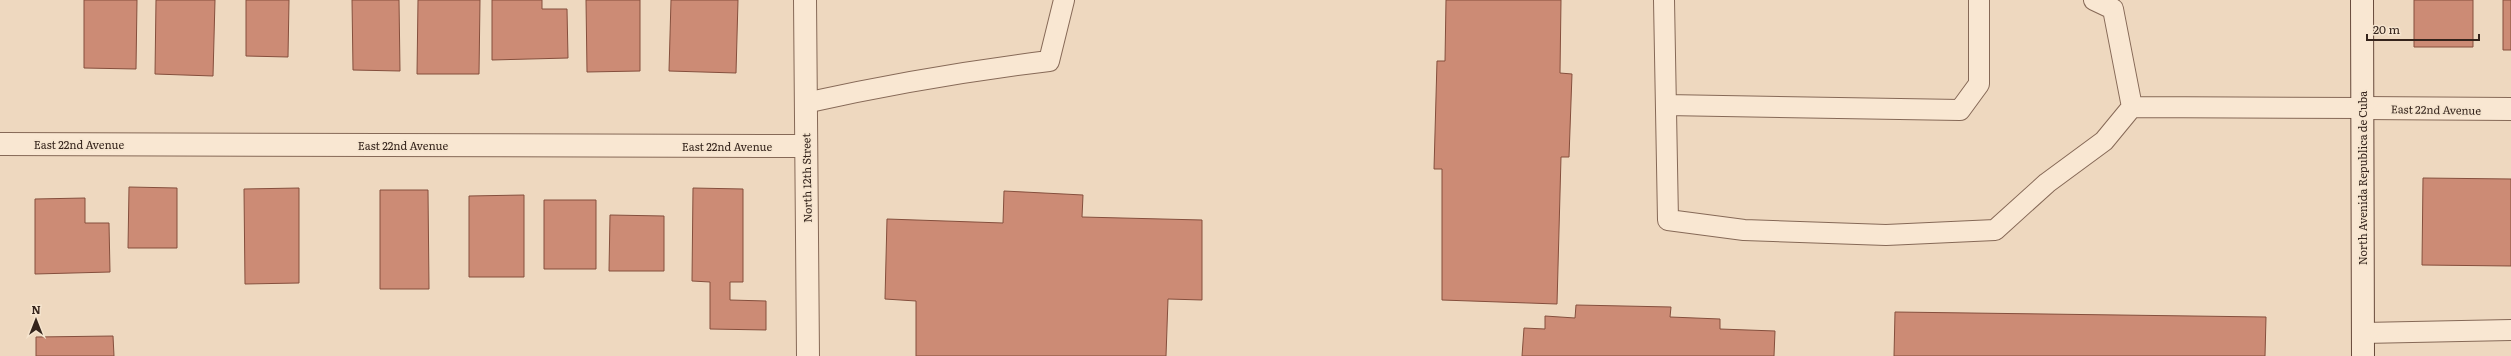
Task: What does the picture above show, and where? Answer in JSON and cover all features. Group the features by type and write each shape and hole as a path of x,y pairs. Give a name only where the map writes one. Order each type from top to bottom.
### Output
{"street":[{"name":"North 12th Street","path":"805,0 808,356"},
{"name":"North Avenida Republica de Cuba","path":"2362,0 2363,356"},
{"name":"East 22nd Avenue","path":"2362,108 2511,109"},
{"name":"East 22nd Avenue","path":"0,144 806,146"}],"lane":[{"path":"805,103 888,84 973,70 1049,61 1064,0"},
{"path":"1664,0 1668,220 1744,230 1886,234 1995,230 2047,183 2104,141 2132,107"},
{"path":"1666,106 1960,110 1979,84 1979,0"},
{"path":"2094,0 2113,9 2132,107"},
{"path":"2132,107 2362,108"},
{"path":"2363,333 2511,330"}],"building":[{"path":"84,0 137,0 136,69 84,68"},
{"path":"156,0 215,0 213,76 155,74"},
{"path":"246,0 289,0 288,57 246,56"},
{"path":"352,0 399,0 400,71 353,70"},
{"path":"418,0 480,0 479,74 417,74"},
{"path":"492,0 542,0 542,9 567,9 568,58 492,60"},
{"path":"586,0 640,0 640,71 587,72"},
{"path":"671,0 738,0 736,73 669,71"},
{"path":"1446,0 1561,0 1560,73 1572,74 1569,157 1561,157 1557,304 1442,300 1442,169 1434,169 1437,61 1445,61"},
{"path":"2414,0 2473,0 2473,47 2414,47"},
{"path":"2503,0 2511,0 2511,50 2503,50"},
{"path":"2423,178 2511,179 2511,266 2422,265"},
{"path":"129,187 177,188 177,248 128,248"},
{"path":"299,188 299,283 245,284 244,189"},
{"path":"693,188 743,189 743,282 730,282 730,300 766,301 766,330 710,329 710,282 692,281"},
{"path":"380,190 428,190 429,289 380,289"},
{"path":"1004,191 1083,195 1082,217 1202,220 1202,300 1168,299 1166,356 916,356 916,301 885,299 887,219 1003,223"},
{"path":"524,195 524,277 469,277 469,196"},
{"path":"85,198 85,223 109,223 110,272 35,274 35,199"},
{"path":"544,200 596,200 596,269 544,269"},
{"path":"610,215 664,216 664,271 609,271"},
{"path":"1576,305 1671,307 1670,317 1720,319 1720,329 1775,331 1774,356 1522,356 1524,328 1545,329 1545,316 1575,318"},
{"path":"1895,312 2266,317 2265,356 1894,356"},
{"path":"113,336 114,356 36,356 36,337"}]}
